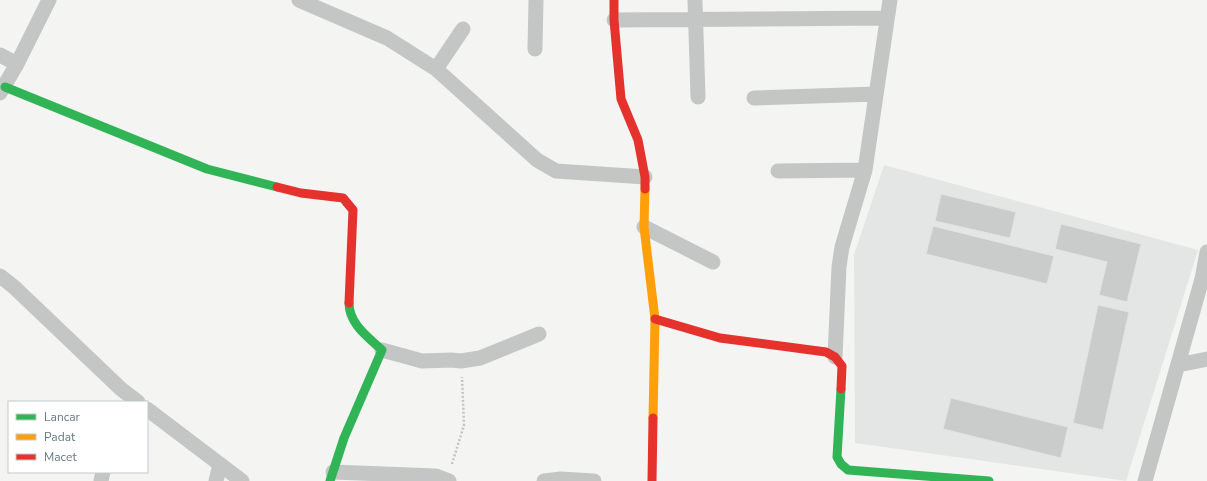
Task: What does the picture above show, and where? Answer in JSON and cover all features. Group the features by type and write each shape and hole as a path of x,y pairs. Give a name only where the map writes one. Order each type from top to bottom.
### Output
{"street":[{"path":"49,0 17,64 2,90 207,169 301,193 343,198 353,210 350,306 352,318 360,330 382,350 422,361 462,361 480,358 539,334"},
{"path":"299,0 387,38 436,69 537,160 556,171 645,177"},
{"path":"534,49 536,0"},
{"path":"614,0 614,20 622,99 638,140 645,177 644,227 655,319 652,481"},
{"path":"695,0 698,97"},
{"path":"835,357 842,247 865,170 890,0"},
{"path":"614,20 887,18"},
{"path":"436,69 464,29"},
{"path":"0,55 17,64"},
{"path":"754,98 876,94"},
{"path":"778,171 865,170"},
{"path":"644,227 713,262"},
{"path":"1145,481 1202,280 1207,252"},
{"path":"0,276 14,287 119,396 135,401"},
{"path":"655,319 720,338 826,352 835,357 842,366 838,457 841,464 848,470 989,481"},
{"path":"382,350 344,438 331,477 436,476 448,480"},
{"path":"1178,365 1207,359"},
{"path":"148,410 242,481"},
{"path":"216,481 220,464"},
{"path":"544,481 562,479 594,481"}],"path":[{"path":"448,480 464,425 462,361"}],"shaded area":[{"path":"884,165 1198,250 1126,481 855,443 854,255"}],"building":[{"path":"941,194 1016,212 1010,238 935,221"},
{"path":"1061,224 1141,244 1127,302 1099,295 1107,262 1055,249"},
{"path":"933,226 1054,256 1047,284 926,254"},
{"path":"1098,305 1129,312 1103,430 1073,423"},
{"path":"951,398 1068,427 1061,458 943,429"}],"traffic: fast":[{"path":"5,87 207,169 277,187"},
{"path":"330,481 344,438 382,350 360,330 352,317 349,303"},
{"path":"841,389 837,457 841,464 848,470 989,481"}],"traffic: slow":[{"path":"645,189 644,227 655,319 653,418"}],"traffic: jam":[{"path":"614,0 614,20 621,99 638,140 645,177 645,189"},
{"path":"277,187 301,193 343,198 353,210 349,303"},
{"path":"655,319 720,338 826,352 835,357 842,366 841,389"},
{"path":"652,481 653,418"}]}
